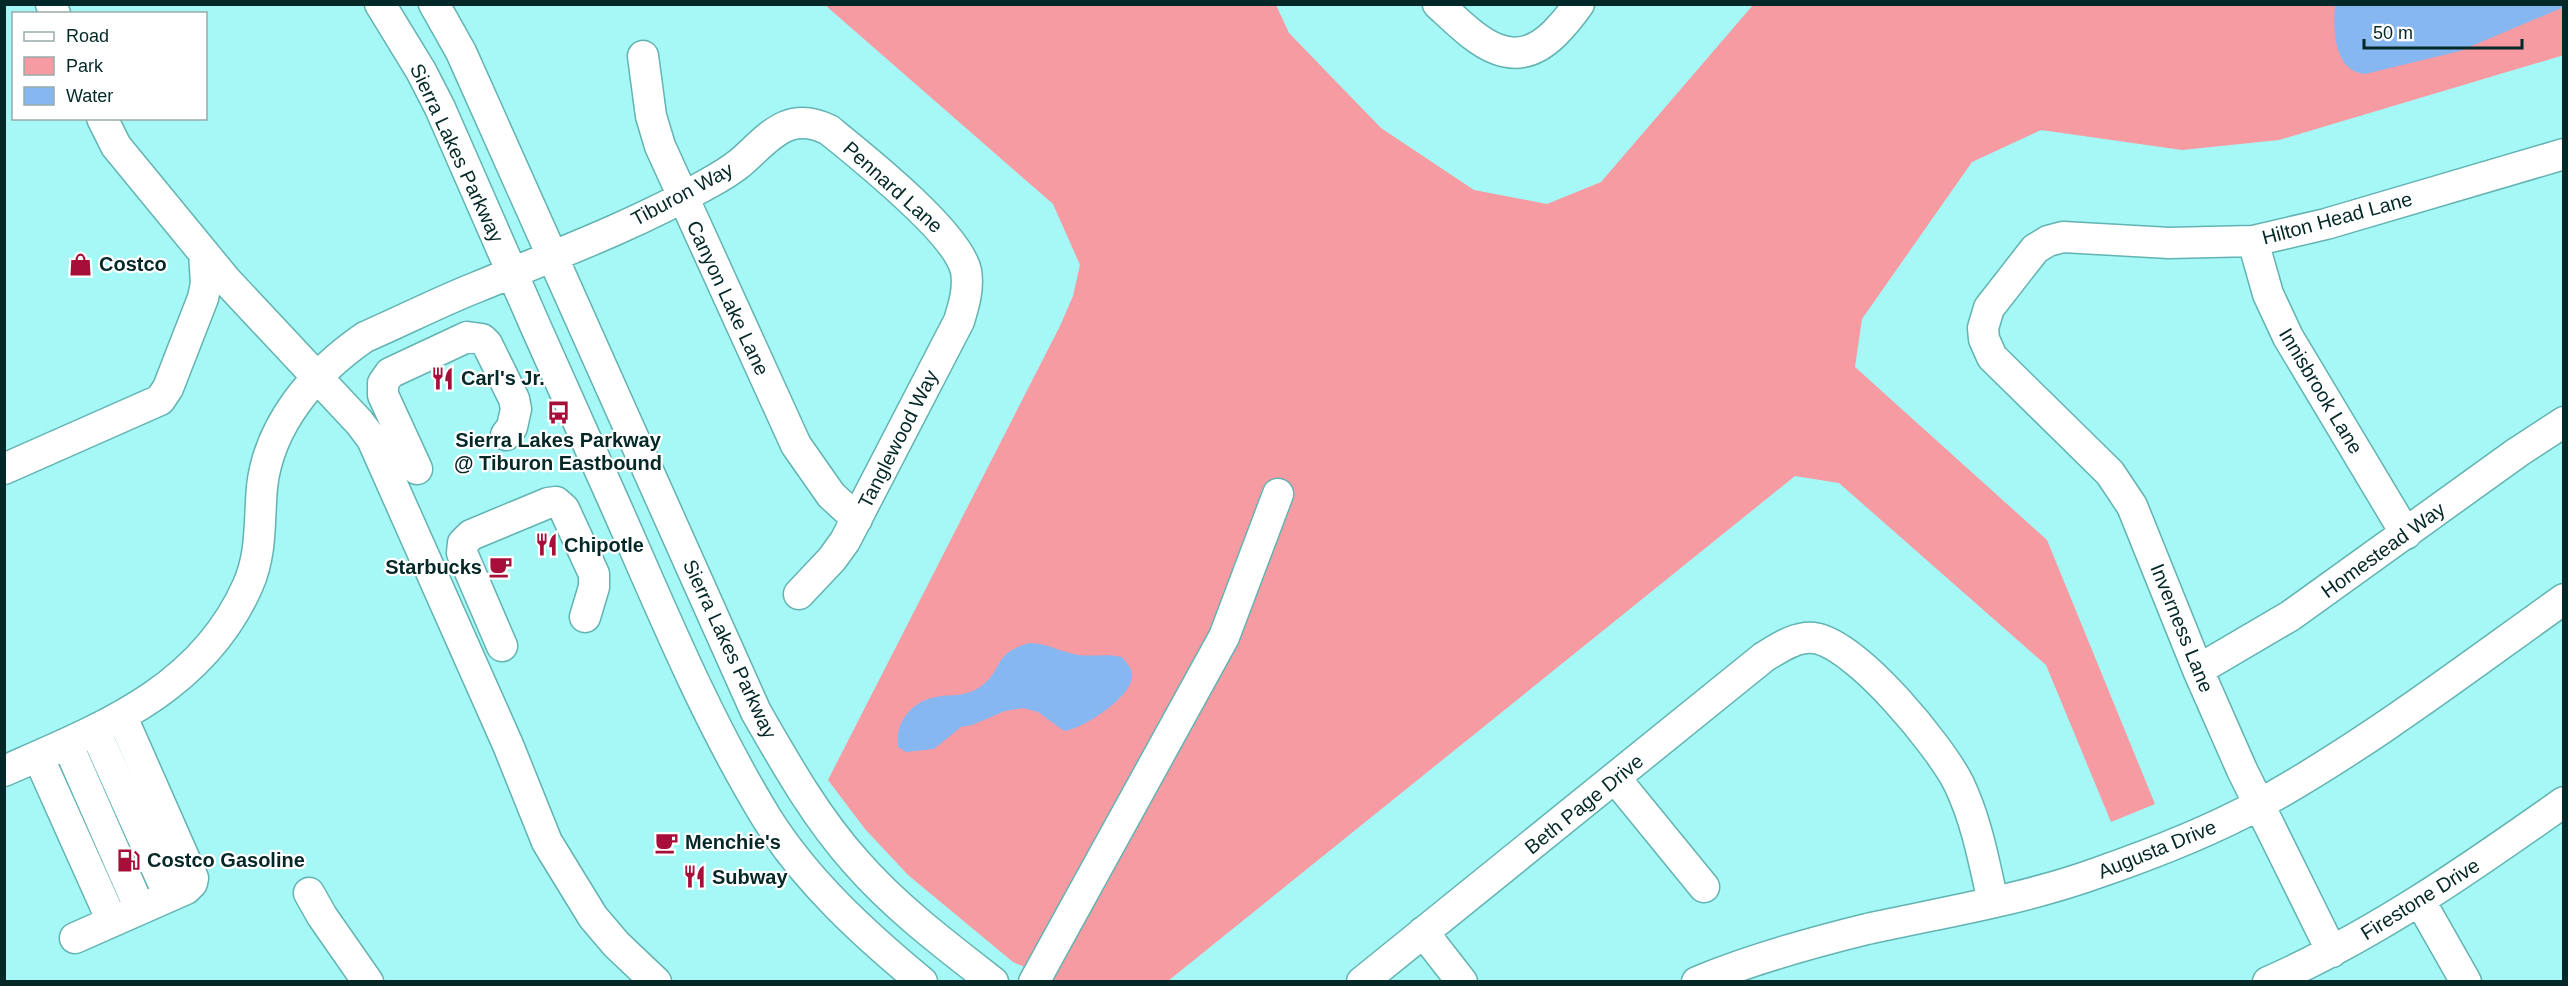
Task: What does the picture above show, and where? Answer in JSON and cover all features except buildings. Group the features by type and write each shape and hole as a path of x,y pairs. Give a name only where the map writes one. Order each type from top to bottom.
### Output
{"street":[{"name":"Sierra Lakes Parkway","path":"380,4 421,71 440,108 703,703 766,817 806,870 835,903 921,981"},
{"name":"Sierra Lakes Parkway","path":"434,4 461,52 756,712 800,789 855,861 923,928 993,981"},
{"path":"1438,4 1485,45 1509,53 1522,51 1546,40 1580,4"},
{"name":"Canyon Lake Lane","path":"643,56 651,116 660,146 796,445 819,480 857,519"},
{"path":"103,120 116,146 226,280 359,422 376,448 508,745 538,823 556,860 599,924 616,944 657,981"},
{"name":"Tiburon Way","path":"553,256 683,198 732,169 778,130 803,122"},
{"name":"Pennard Lane","path":"803,122 816,124 829,130 941,228 960,255 966,271"},
{"name":"Hilton Head Lane","path":"1984,339 1983,328 1989,308 2025,259 2048,241 2076,236 2169,243 2253,241 2326,224 2564,154"},
{"name":"Innisbrook Lane","path":"2253,241 2268,294 2283,326 2406,534"},
{"path":"4,469 160,400 168,388 203,298 206,283 204,253"},
{"path":"4,771 122,717 191,665 207,650 230,619 249,584 256,562 260,543 262,487 274,439 287,414 338,357 365,337 553,256"},
{"name":"Tanglewood Way","path":"800,594 832,559 857,519 959,321 966,296 966,271"},
{"path":"417,469 383,395 382,383 390,373 467,338 474,337 487,344 513,399 515,418 506,435"},
{"name":"Inverness Lane","path":"1984,339 1992,357 2000,367 2096,458 2122,488 2141,526 2198,670 2259,805 2332,952"},
{"name":"Homestead Way","path":"2198,670 2290,616 2518,452 2564,422"},
{"path":"1034,981 1224,637 1278,494"},
{"path":"502,646 462,553 463,543 471,535 548,503 556,502 564,509 594,574 594,586 585,617"},
{"name":"Augusta Drive","path":"1697,981 1737,966 1866,929 1993,903 2095,874 2175,843 2259,805 2366,741 2564,599"},
{"name":"Beth Page Drive","path":"1362,981 1764,657 1796,640 1811,638 1827,640 1853,658 1914,719 1946,759 1970,810 1993,903"},
{"path":"75,938 189,886 193,874 122,717"},
{"path":"95,731 169,896"},
{"path":"67,743 140,909"},
{"path":"38,756 112,921"},
{"path":"1615,778 1704,887"},
{"name":"Firestone Drive","path":"2268,981 2332,952 2420,901 2564,802"},
{"path":"309,893 322,916 368,981"},
{"path":"2420,901 2466,981"},
{"path":"1423,932 1462,981"}],"green space":[{"path":"825,5 1276,5 1289,33 1381,128 1474,190 1547,204 1601,182 1753,5 2563,5 2564,55 2279,140 2182,150 2041,130 1972,162 1862,319 1855,367 2047,540 2155,804 2111,822 2046,665 1839,483 1795,476 1168,981 1043,982 1029,969 1013,962 908,875 865,829 828,780 1060,326 1073,296 1080,265 1053,204"}],"water":[{"path":"2563,4 2564,7 2460,51 2365,74 2354,71 2341,57 2335,36 2335,5"},
{"path":"1030,643 1042,644 1078,655 1122,657 1132,673 1131,682 1126,691 1107,710 1073,729 1064,731 1038,712 1023,708 1005,711 972,725 961,727 934,749 906,752 898,747 899,730 906,714 912,708 927,699 964,694 975,690 988,680 1009,652"}],"place":[{"name":"Costco","path":"81,264"},
{"name":"Carl's Jr.","path":"443,378"},
{"name":"Sierra Lakes Parkway @ Tiburon Eastbound","path":"558,412"},
{"name":"Chipotle","path":"546,545"},
{"name":"Starbucks","path":"500,567"},
{"name":"Menchie's","path":"667,842"},
{"name":"Costco Gasoline","path":"129,860"},
{"name":"Subway","path":"694,877"}]}
